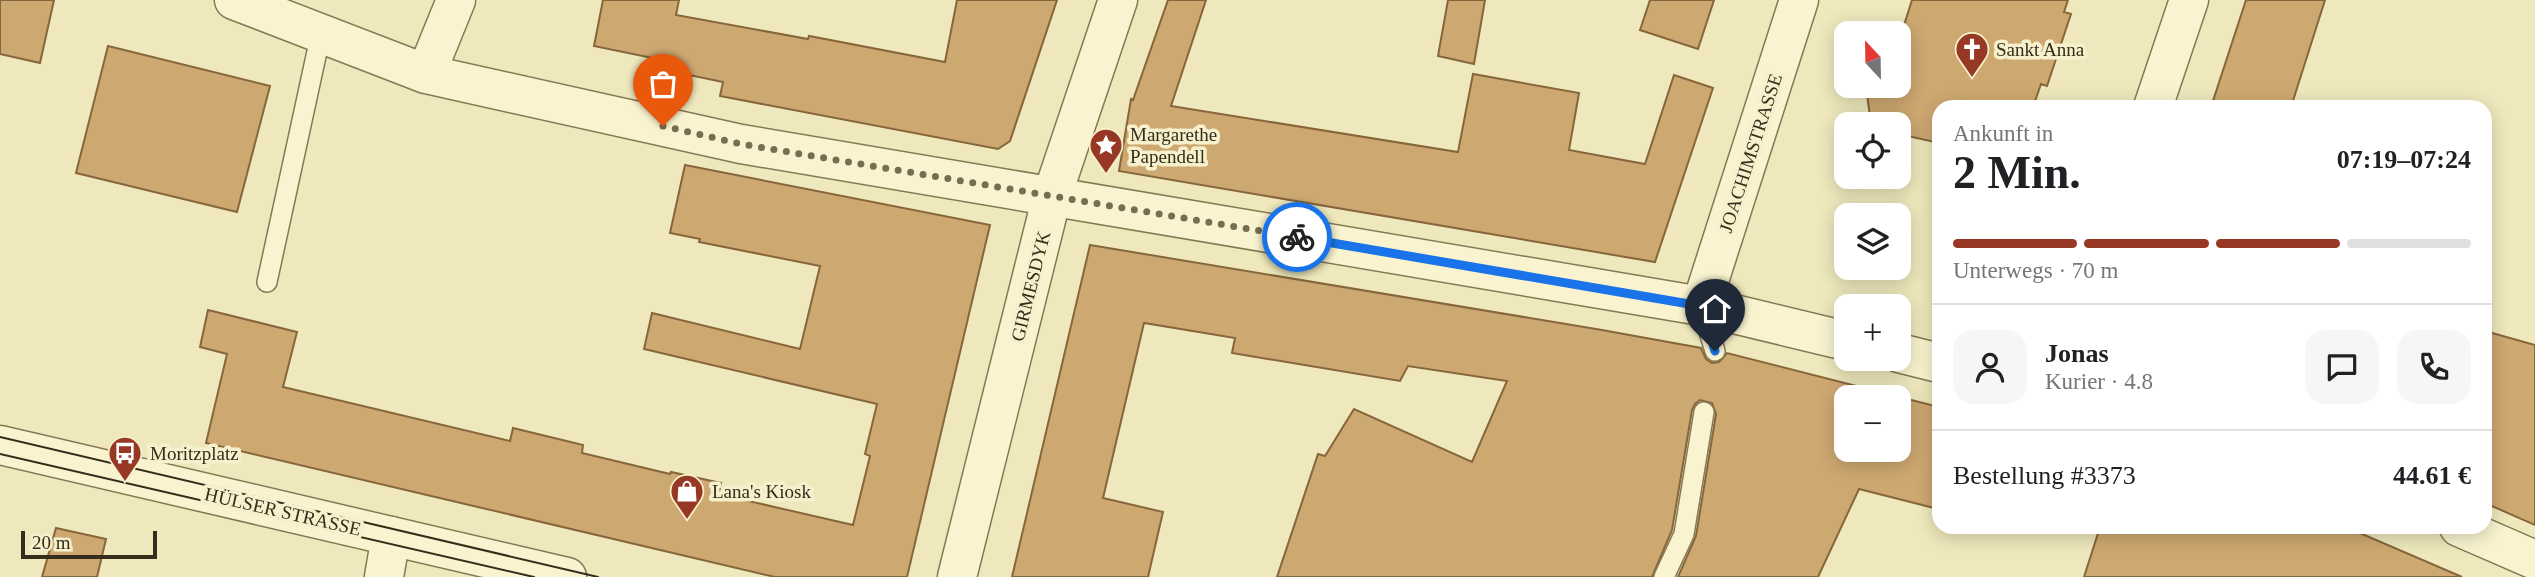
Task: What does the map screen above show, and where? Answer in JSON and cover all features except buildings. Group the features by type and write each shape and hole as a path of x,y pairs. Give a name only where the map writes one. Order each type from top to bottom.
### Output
{"street":[{"path":"234,0 426,74 741,144 1701,306 1834,338"},
{"path":"426,74 456,0"},
{"name":"GIRMESDYK","path":"957,577 1052,196 1118,0"},
{"name":"JOACHIMSTRASSE","path":"1701,306 1799,0"},
{"path":"2155,100 2189,0"},
{"path":"1911,356 1932,361"},
{"name":"HÜLSER STRASSE","path":"0,445 567,577"},
{"path":"2475,534 2535,560"},
{"path":"384,577 391,536"}],"lane":[{"path":"267,282 321,33"},
{"path":"1701,306 1715,351"},
{"path":"1664,577 1684,534 1704,412"}],"tram line":[{"path":"0,437 598,577"},
{"path":"0,454 534,577"}],"way so far":[{"path":"663,126 741,144 1297,237"}],"place":[{"name":"Sankt Anna","path":"1972,79"},
{"name":"Margarethe Papendell","path":"1106,175"},
{"name":"Moritzplatz","path":"125,483"},
{"name":"Lana's Kiosk","path":"687,521"}],"route":[{"path":"1297,237 1701,306 1715,351"}]}
